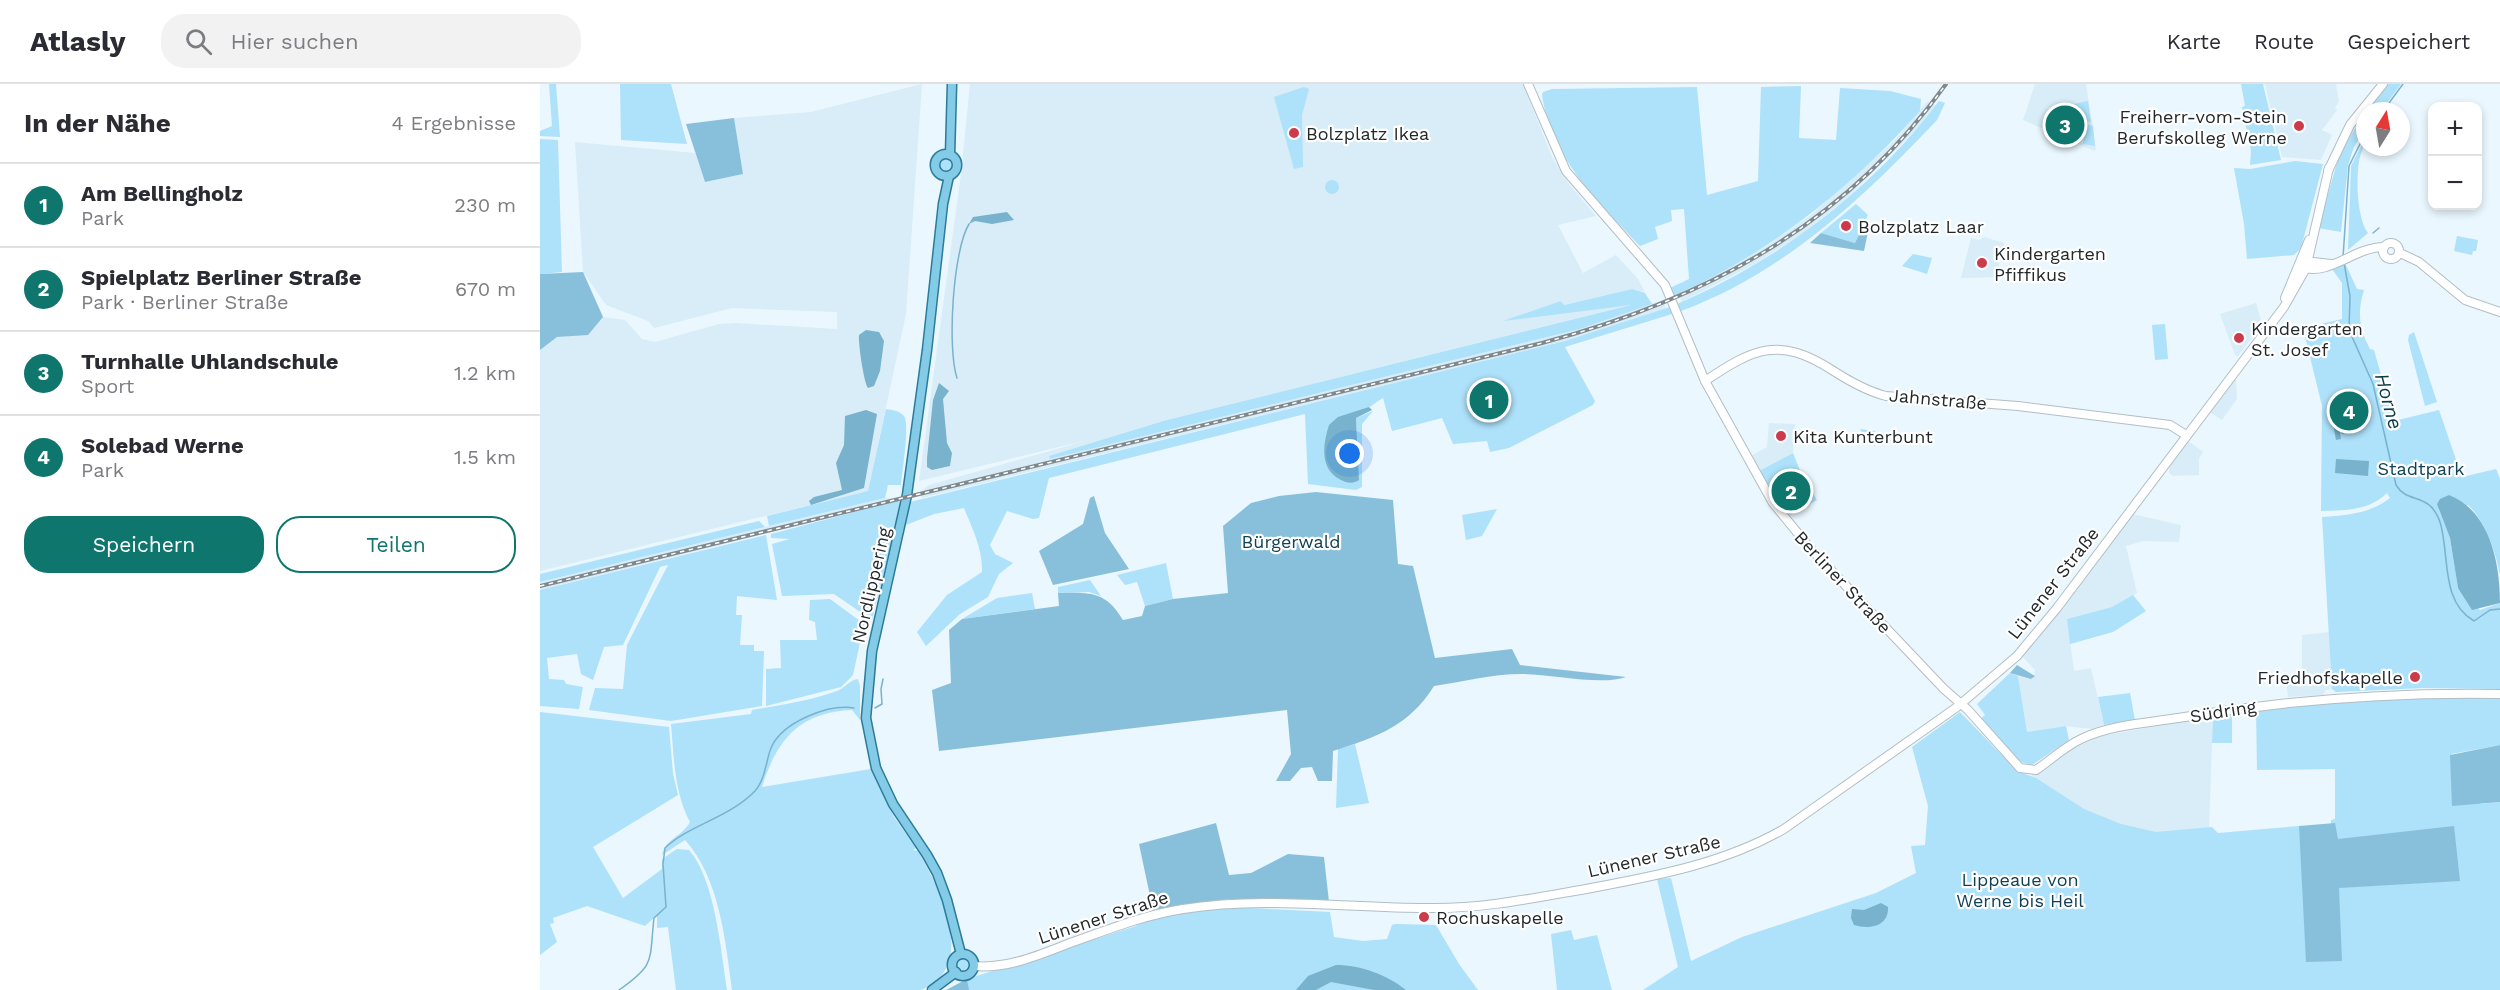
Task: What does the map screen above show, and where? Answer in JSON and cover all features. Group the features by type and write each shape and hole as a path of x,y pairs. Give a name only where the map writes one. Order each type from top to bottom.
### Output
{"main road":[{"path":"947,155 956,159 957,167 945,176 935,164 947,155 952,84"},
{"name":"Berliner Straße","path":"1528,84 1566,171 1665,285 1705,381 1755,474 1791,527 1960,705"},
{"name":"Lünener Straße","path":"974,966 1004,966 1137,920 1204,906 1249,904 1472,907 1554,895 1712,862 1760,843 1784,829 1960,705 1986,685 2029,642 2269,325 2304,264 2329,168 2350,125 2380,85"},
{"name":"Nordlippering","path":"945,176 916,437 901,529 872,651 866,718 876,768 893,804 937,873 947,900 961,954"},
{"path":"2304,264 2339,261 2360,251 2383,250 2393,243 2398,245 2400,253"},
{"path":"2383,250 2387,258 2393,259 2400,253"},
{"path":"2400,253 2419,262 2465,300 2500,312"},
{"name":"Jahnstraße","path":"1705,381 1755,353 1783,349 1809,356 1863,388 1886,396 2045,408 2170,425 2186,435"},
{"name":"Südring","path":"1960,705 1968,710 2017,766 2031,771 2063,749 2099,732 2186,717 2328,697 2415,693 2500,694"},
{"path":"961,954 970,956 974,966 966,975 956,972 953,963 961,954"},
{"path":"932,990 956,972"}],"shaded area":[{"path":"922,84 906,314 868,491 540,571 540,350 557,337 588,334 603,317 625,320 642,339 655,342 719,324 837,329 837,312 732,308 654,328 648,321 606,305 583,272 575,142 695,153 705,182 743,174 734,118 811,112"},
{"path":"970,84 1523,84 1552,157 1569,184 1596,216 1558,225 1583,273 1616,255 1638,279 1645,292 1632,289 1563,305 1561,301 1508,320 1638,303 1159,422 1049,456 1050,459 1580,329 1663,300 1666,309 1565,341 922,498 920,492 929,485 1092,439 919,481 961,174"},
{"path":"2035,84 2086,84 2096,149 2094,151 2023,120"},
{"name":"Freiherr-vom-Stein Berufskolleg Werne","path":"2265,84 2338,84 2336,85 2339,101 2335,108 2337,110 2322,130 2332,135 2321,160 2282,157"},
{"path":"1927,102 1936,105 1918,128 1847,198 1803,233 1755,264 1682,302 1678,293 1763,248 1812,214 1894,141"},
{"path":"1007,212 1014,220 992,224 975,221 969,224 973,217"},
{"name":"Kindergarten Pfiffikus","path":"1984,237 2004,243 2004,247 1999,249 1999,277 1961,278 1971,238 1979,240"},
{"name":"Kindergarten St. Josef","path":"2256,303 2262,324 2238,356 2235,355 2220,314"},
{"path":"866,330 879,332 884,341 880,371 874,386 868,388 863,372 859,339 859,335"},
{"path":"2236,379 2237,399 2222,420 2210,412"},
{"path":"939,383 949,391 943,399 947,443 952,453 950,466 932,470 927,467 927,458 933,400"},
{"path":"1369,407 1372,410 1356,418 1359,480 1352,483 1346,482 1334,475 1326,463 1324,448 1329,425 1338,417"},
{"path":"2333,407 2334,410 2338,409 2340,423 2347,422 2349,432 2342,434 2339,426 2341,439 2336,440 2333,424 2337,423"},
{"path":"866,410 877,414 864,488 811,505 809,501 814,497 842,490 836,463 844,445 845,416"},
{"name":"Kita Kunterbunt","path":"1769,423 1795,424 1793,453 1759,471 1751,456 1767,447"},
{"path":"2188,441 2203,452 2199,458 2199,475 2173,476 2169,473 2169,466"},
{"path":"2336,459 2369,461 2368,476 2335,473"},
{"path":"2449,495 2474,513 2490,540 2498,572 2500,603 2472,610 2458,588 2450,538 2437,504 2440,499"},
{"path":"885,498 893,498 892,502 540,590 540,582"},
{"path":"2132,514 2181,525 2179,542 2143,541 2126,546 2137,593 2112,607 2067,619 2074,671 2091,668 2104,725 2092,729 2066,726 2027,732 2018,676 2031,679 2035,670 2023,657"},
{"path":"2329,632 2332,689 2326,690 2323,695 2288,697 2286,677 2302,676 2302,635"},
{"path":"2213,716 2209,828 2143,837 2094,825 2031,775 2065,752 2101,736"},
{"path":"1881,903 1888,907 1882,922 1872,927 1854,925 1851,918 1852,909 1864,910"},
{"path":"1336,965 1373,972 1406,990 1374,990 1331,982 1316,990 1296,990 1308,976"}],"green space":[{"path":"549,84 556,84 560,137 540,136 540,131 552,126"},
{"path":"620,84 671,84 687,144 621,140"},
{"path":"2241,84 2263,84 2281,160 2250,165 2251,151 2242,107 2245,106"},
{"path":"2385,84 2401,84 2388,102 2372,102"},
{"path":"1801,86 1799,138 1836,140 1840,88 1890,91 1921,99 1920,111 1866,166 1807,217 1742,260 1673,296 1670,288 1689,279 1684,209 1671,210 1672,221 1655,227 1658,239 1640,246 1608,213 1566,159 1547,118 1542,95 1543,92 1552,89 1697,87 1707,195 1758,181 1761,87"},
{"path":"1304,87 1309,89 1302,115 1303,167 1294,169 1274,97"},
{"path":"1939,101 1945,103 1937,120 1851,205 1788,254 1754,276 1719,295 1681,311 1677,304 1751,267 1787,244 1854,193 1913,133"},
{"path":"2088,101 2091,122 2078,120 2074,104"},
{"path":"734,118 743,174 705,182 686,124"},
{"path":"2086,124 2093,126 2095,146 2083,144"},
{"path":"2356,127 2356,144 2348,165 2341,232 2318,228 2340,153"},
{"path":"540,139 558,140 562,272 540,274"},
{"path":"946,156 952,159 955,165 952,171 946,174 940,171 937,165 940,159"},
{"path":"2356,156 2360,156 2358,188 2360,209 2368,233 2348,250 2351,166"},
{"path":"2295,161 2323,164 2301,248 2294,255 2247,259 2244,224 2234,168 2250,169"},
{"path":"1329,180 1335,180 1339,187 1335,194 1329,194 1325,190 1325,184"},
{"name":"Bolzplatz Laar","path":"1856,204 1868,215 1855,243 1821,233"},
{"path":"1866,220 1870,222 1864,251 1810,243 1821,233 1855,243"},
{"path":"2457,236 2478,240 2476,251 2473,251 2472,255 2454,251"},
{"path":"1913,254 1932,258 1927,274 1902,266"},
{"name":"Stadtpark","path":"2345,263 2357,289 2364,290 2360,306 2361,327 2370,349 2374,350 2394,421 2439,410 2462,477 2496,469 2500,479 2500,575 2489,537 2480,519 2468,505 2439,509 2450,538 2458,588 2480,610 2500,603 2500,689 2423,688 2336,692 2332,689 2322,517 2366,511 2390,498 2387,493 2365,506 2348,510 2321,511 2322,406 2303,328 2342,319 2342,283 2332,269"},
{"path":"583,272 603,317 588,335 557,337 540,350 540,274"},
{"path":"1632,289 1645,293 1652,304 1580,329 1050,459 1049,456 1163,421 1631,305 1503,321 1561,301 1564,305"},
{"path":"1670,307 1672,314 1565,347 1595,401 1593,405 1509,448 1490,452 1487,441 1453,444 1442,418 1392,431 1383,398 1362,411 1335,420 1326,436 1358,459 1356,418 1373,411 1362,424 1362,487 1356,490 1308,484 1305,414 1049,478 1039,518 1033,519 1007,511 990,545 995,554 1013,563 999,574 988,597 960,614 926,646 917,632 947,595 982,572 982,563 964,508 934,514 906,525 910,502 1565,341"},
{"path":"2165,324 2168,359 2155,360 2152,325"},
{"path":"2414,332 2437,402 2425,406 2408,340 2409,335"},
{"path":"886,409 900,413 906,421 901,485 888,485 885,498 769,526 767,516 868,491"},
{"path":"1860,429 1875,431 1875,446 1866,440"},
{"path":"1793,453 1803,478 1817,500 1790,515 1759,471"},
{"name":"Bürgerwald","path":"1316,492 1393,500 1398,564 1413,566 1435,658 1512,649 1520,665 1626,677 1604,680 1510,674 1434,686 1414,711 1391,728 1364,741 1333,751 1332,781 1318,781 1312,767 1301,768 1290,781 1276,781 1291,754 1287,710 939,751 932,690 951,683 949,630 962,619 1059,606 1058,593 1088,593 1110,603 1123,620 1142,616 1145,606 1173,599 1228,593 1223,526 1251,503 1279,496"},
{"path":"1094,496 1105,533 1129,569 1053,585 1039,551 1083,524 1090,498"},
{"path":"900,500 872,620 834,594 782,596 772,544 790,539 771,538 771,534"},
{"path":"1497,509 1482,536 1466,540 1462,515"},
{"path":"759,521 765,527 540,582 540,574"},
{"path":"766,535 777,600 737,596 736,615 742,615 740,645 754,645 754,651 764,651 762,706 671,721 589,710 595,688 623,689 627,645 668,565 660,567 623,645 604,647 593,680 581,674 577,654 547,658 549,679 564,680 566,684 583,687 579,709 540,706 540,590"},
{"path":"1166,563 1173,599 1145,606 1137,582 1125,585 1117,575"},
{"path":"1090,580 1101,596 1089,592 1058,593 1058,587"},
{"path":"1032,593 1035,609 962,619 997,598"},
{"path":"2133,595 2146,611 2113,632 2070,644 2067,619 2112,607"},
{"path":"830,599 864,624 853,675 841,687 766,706 766,669 781,668 780,640 817,640 815,622 809,620 810,600"},
{"path":"2017,665 2035,676 2031,679 2010,673"},
{"path":"2010,673 2018,676 2027,732 2066,726 2069,740 2032,765 2021,762 1979,720 1985,715 1977,704"},
{"path":"858,679 860,720 852,710 834,712 818,716 793,731 775,755 762,787 871,769 894,817 916,848 913,850 918,851 927,867 944,906 950,926 951,946 948,964 938,979 921,990 732,990 719,911 706,873 685,840 662,855 670,841 690,822 678,787 671,724 751,714 752,710 840,690"},
{"path":"2130,693 2135,720 2104,725 2098,697"},
{"name":"Lippeaue von Werne bis Heil","path":"2500,697 2500,745 2451,754 2481,804 2500,802 2500,990 1643,990 1678,967 1657,879 1671,878 1691,961 1742,937 1876,893 1916,873 1911,846 1925,845 1928,806 1912,747 1960,712 2017,771 2036,778 2084,809 2121,824 2156,832 2212,827 2218,833 2299,826 2331,827 2331,820 2335,819 2335,769 2257,770 2256,710 2332,700"},
{"path":"540,712 669,727 673,774 678,795 593,847 623,898 662,869 662,859 677,849 689,850 698,863 711,897 727,990 676,990 668,927 657,928 657,915 645,926 587,906 553,918 554,923 550,924 557,942 540,955"},
{"path":"2232,714 2232,743 2212,743 2213,716"},
{"path":"1355,744 1369,803 1336,808 1338,749"},
{"path":"2500,745 2500,802 2452,806 2450,755"},
{"path":"1216,823 1229,875 1251,873 1288,854 1324,857 1329,902 1230,899 1153,910 1139,844"},
{"path":"2335,823 2338,839 2454,826 2460,881 2339,888 2342,961 2306,962 2299,826"},
{"path":"1231,907 1330,912 1334,937 1363,941 1387,939 1392,925 1395,924 1436,925 1459,964 1478,990 964,990 968,986 967,979 1136,926 1136,923 1171,913"},
{"path":"1571,930 1574,940 1597,935 1612,990 1557,990 1551,934"},
{"path":"964,956 970,959 973,965 970,971 964,974 958,971 955,965 958,959"},
{"path":"967,979 969,990 946,990"}],"waterway":[{"name":"Horne","path":"2390,102 2403,84"},
{"name":"Horne","path":"2343,258 2349,166 2356,152"},
{"path":"957,378 952,345 953,300 959,255 969,224"},
{"path":"2373,233 2379,228"},
{"name":"Horne","path":"2344,263 2350,296 2349,330 2373,384 2396,485 2406,495 2424,502 2435,512 2443,535 2451,590 2463,613 2474,621 2490,610 2500,609"},
{"path":"875,708 882,704 883,679"},
{"path":"619,990 639,974 649,961 654,918 666,907 663,864 665,848 686,833 733,808 755,791 763,776 771,748 785,730 819,712 854,708"}],"railway":[{"path":"540,586 1542,343 1602,325 1660,304 1715,279 1768,250 1817,216 1863,178 1906,134 1946,84"}],"place":[{"name":"Turnhalle Uhlandschule","path":"2065,125"},
{"name":"Freiherr-vom-Stein Berufskolleg Werne","path":"2299,126"},
{"name":"Bolzplatz Ikea","path":"1294,133"},
{"name":"Bolzplatz Laar","path":"1846,226"},
{"name":"Kindergarten Pfiffikus","path":"1982,263"},
{"name":"Kindergarten St. Josef","path":"2239,338"},
{"name":"Am Bellingholz","path":"1489,400"},
{"name":"Solebad Werne","path":"2349,411"},
{"name":"Kita Kunterbunt","path":"1781,436"},
{"name":"Spielplatz Berliner Straße","path":"1791,491"},
{"name":"Friedhofskapelle","path":"2415,677"},
{"name":"Rochuskapelle","path":"1424,917"}]}
